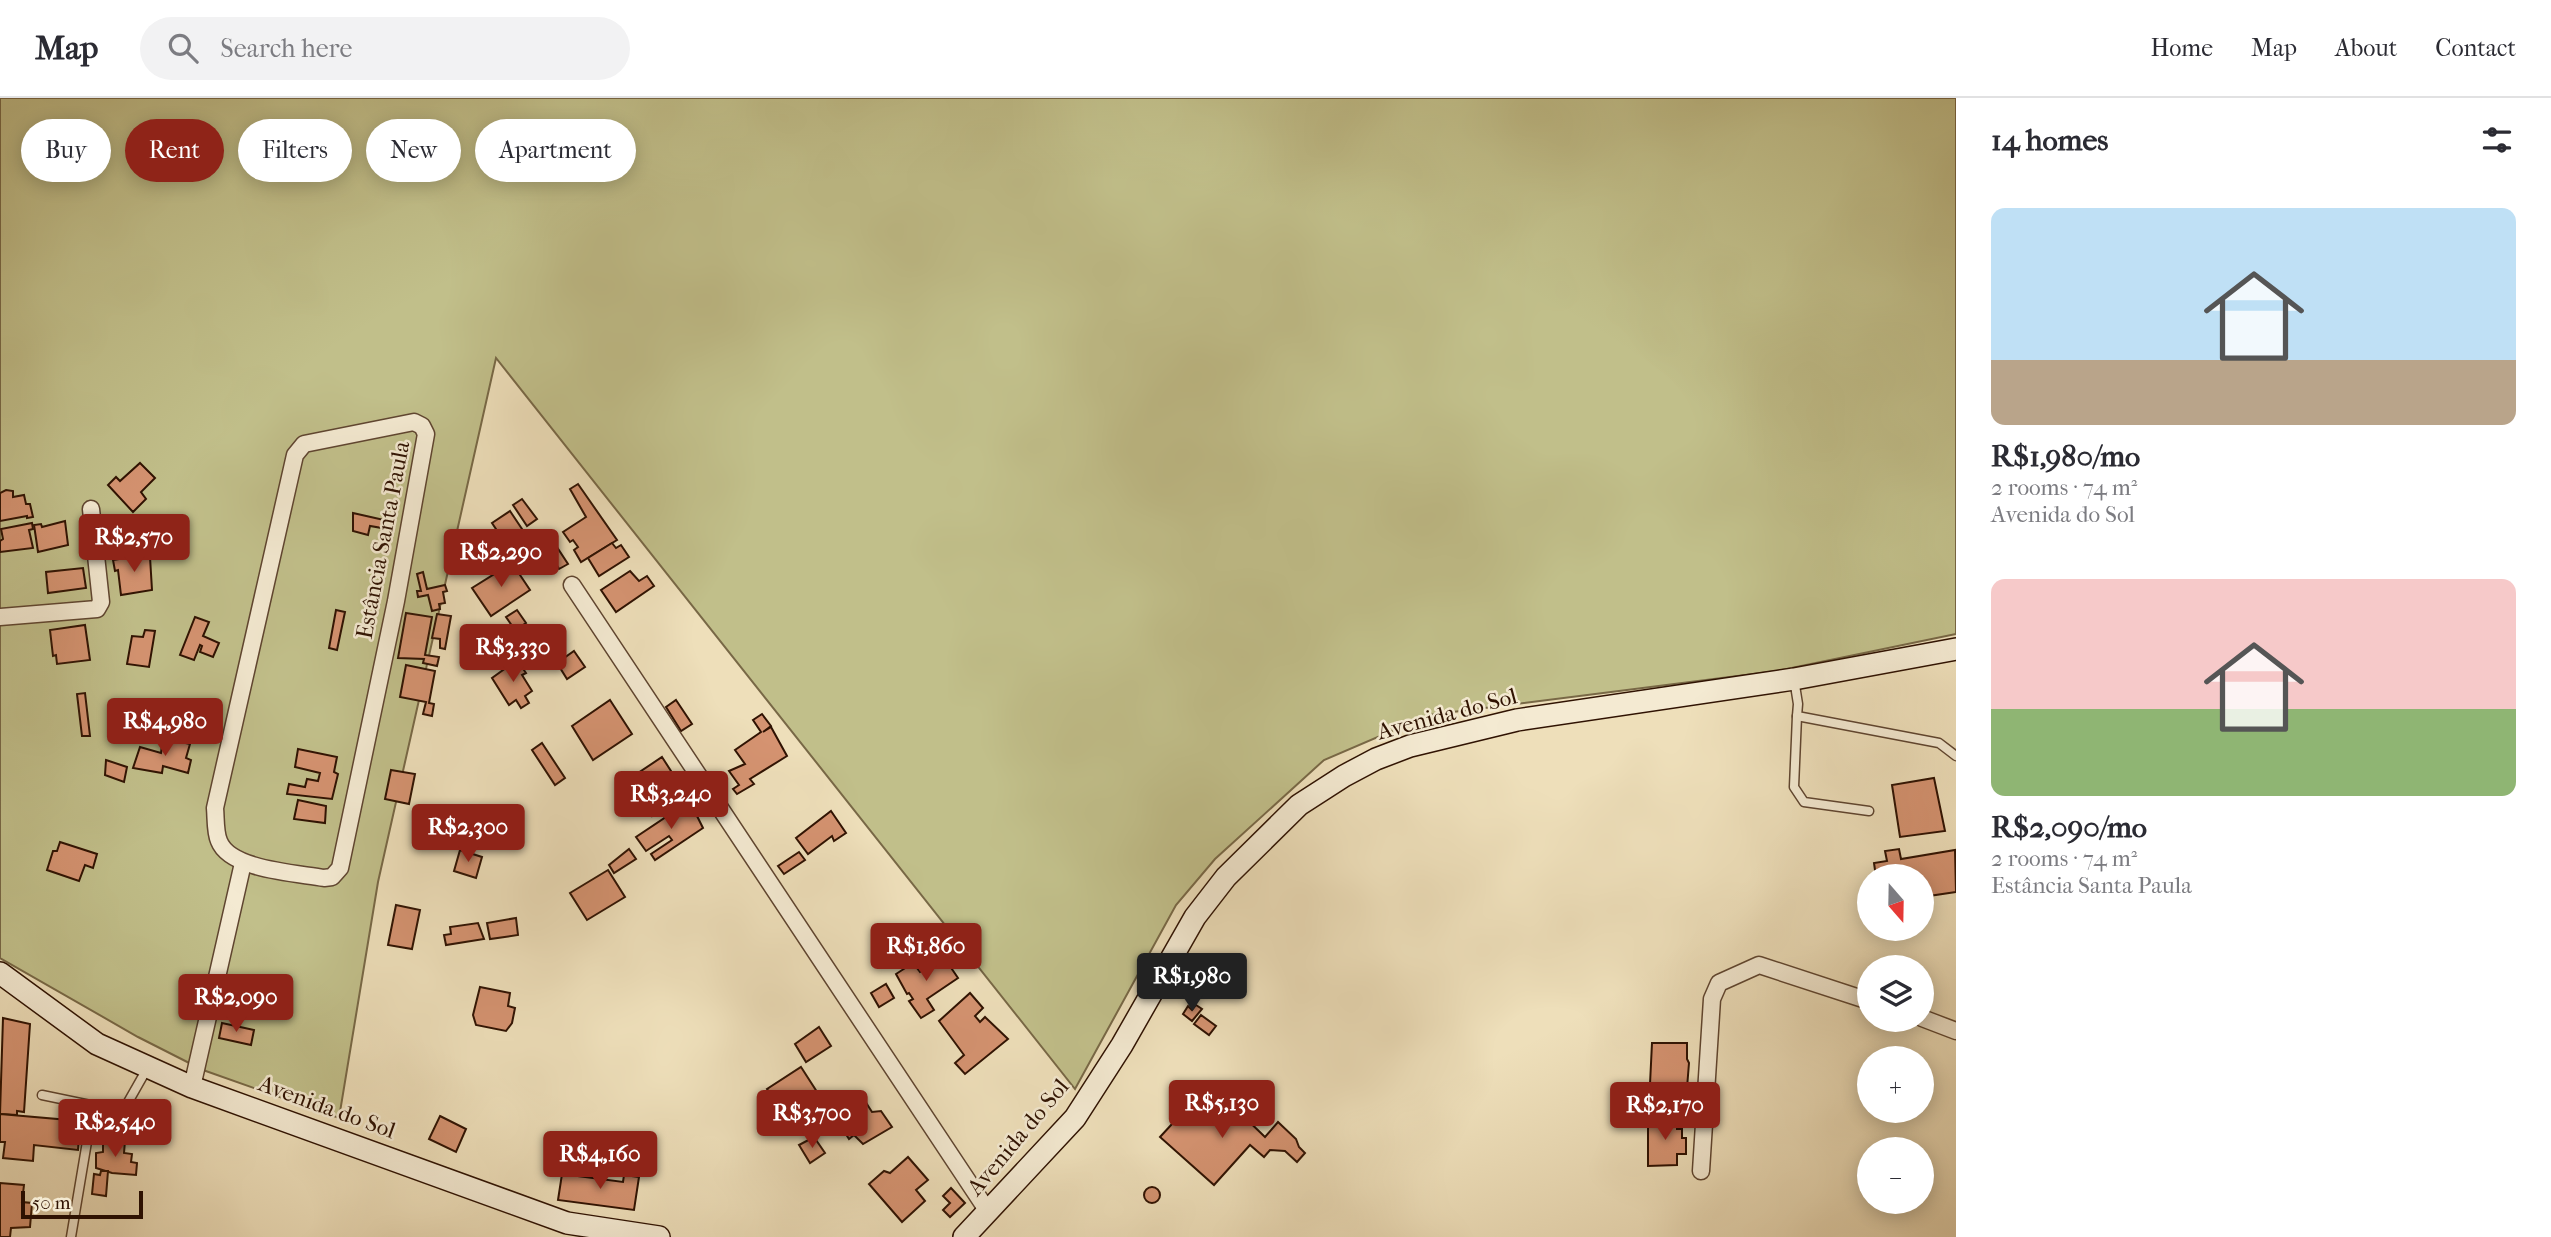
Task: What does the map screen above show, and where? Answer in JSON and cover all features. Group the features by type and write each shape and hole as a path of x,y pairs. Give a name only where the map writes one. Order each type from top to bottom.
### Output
{"street":[{"name":"Estância Santa Paula","path":"414,422 422,426 426,434 396,601 341,868 332,877 324,878 243,863 223,848 218,839 215,808 295,455 304,444 414,422"},
{"path":"0,617 97,609 101,602 91,509"},
{"path":"572,585 989,1213"},
{"name":"Avenida do Sol","path":"964,1237 1075,1118 1203,907 1226,877 1299,805 1376,759 1431,740 1517,720 1794,679 1956,649"},
{"path":"192,1087 243,863"},
{"path":"1700,1171 1712,999 1719,983 1759,965 1857,997"},
{"name":"Avenida do Sol","path":"4,978 97,1044 192,1087 567,1223 659,1237"},
{"path":"1934,1023 1956,1031"}],"lane":[{"path":"1794,679 1798,704 1794,788 1798,796 1804,802 1869,811"},
{"path":"1797,716 1938,743 1956,756"},
{"path":"41,1095 119,1111 148,1067"},
{"path":"71,1237 93,1106"}],"shaded area":[{"path":"0,98 1956,98 1956,634 1777,671 1429,715 1324,760 1215,859 1176,905 1075,1089 496,358 378,882 339,1118 203,1070 138,1037 0,958"}],"building":[{"path":"140,463 155,478 141,492 146,499 133,512 108,485 116,477 120,481"},
{"path":"578,484 617,540 581,562 574,550 578,547 573,540 570,542 563,532 586,517 570,489"},
{"path":"13,491 13,497 24,495 26,504 30,504 33,517 0,521 0,493"},
{"path":"522,499 537,519 527,526 513,505"},
{"path":"510,511 522,529 504,541 492,523"},
{"path":"353,513 384,520 382,528 370,526 368,535 353,531"},
{"path":"65,521 68,545 38,552 34,525 41,524 42,527"},
{"path":"32,523 33,529 29,530 33,548 0,552 0,541 3,539 1,529"},
{"path":"549,535 568,564 559,569 556,564 553,566 537,543"},
{"path":"612,543 616,548 621,545 629,557 599,576 588,558"},
{"path":"144,555 144,558 150,557 152,590 121,595 118,570 115,571 113,560"},
{"path":"512,563 530,590 491,616 472,588"},
{"path":"83,568 86,588 48,593 46,572"},
{"path":"630,571 639,581 647,576 654,586 616,612 601,590"},
{"path":"423,572 427,589 445,585 445,603 439,604 440,609 432,611 428,595 418,597 417,591 421,591 417,574"},
{"path":"336,610 345,612 337,650 329,648"},
{"path":"517,610 526,623 515,630 506,617"},
{"path":"406,613 432,617 425,655 439,657 437,666 423,663 424,659 398,658"},
{"path":"437,614 451,616 445,649 440,648 440,639 432,638"},
{"path":"195,617 209,622 203,636 219,643 213,657 200,652 200,645 194,660 180,655"},
{"path":"85,625 90,660 57,664 56,655 53,656 50,630"},
{"path":"145,630 155,631 149,667 127,664 132,636 143,637"},
{"path":"479,640 485,652 476,657 469,646"},
{"path":"574,651 585,667 567,679 557,663"},
{"path":"517,660 526,673 522,675 532,691 525,696 529,703 521,708 516,700 509,705 492,678"},
{"path":"406,665 435,671 429,703 434,704 432,716 423,714 426,702 400,697"},
{"path":"85,693 90,736 82,736 77,694"},
{"path":"610,700 632,734 593,760 572,726"},
{"path":"676,700 692,724 681,731 666,707"},
{"path":"762,714 771,726 763,732 771,727 787,756 750,779 754,784 737,794 733,789 739,785 729,771 745,764 735,750 761,732 753,720"},
{"path":"163,738 190,744 186,758 191,760 188,773 163,766 162,773 133,768 140,747 161,753"},
{"path":"542,743 565,778 555,785 532,750"},
{"path":"298,749 337,757 334,772 338,774 332,799 287,794 289,784 305,787 307,779 318,781 320,773 295,767"},
{"path":"662,757 671,771 664,776 678,798 652,816 639,796 631,802 620,785"},
{"path":"106,760 127,767 124,782 105,775"},
{"path":"391,770 415,774 409,804 385,799"},
{"path":"1934,778 1945,831 1900,837 1892,785"},
{"path":"298,800 326,806 325,823 294,819"},
{"path":"691,804 703,828 655,860 651,854 672,840 669,836 646,851 636,837 675,811 677,814"},
{"path":"831,811 846,833 834,841 832,836 808,854 796,838"},
{"path":"60,842 97,854 93,868 85,865 79,881 47,870 53,851 57,851"},
{"path":"629,849 636,859 614,873 609,865"},
{"path":"1899,849 1901,859 1955,850 1956,892 1934,895 1934,864 1874,864 1887,861 1885,851"},
{"path":"460,850 482,857 476,878 454,871"},
{"path":"799,852 805,860 784,874 778,866"},
{"path":"608,870 625,897 587,920 570,893"},
{"path":"396,905 420,910 412,949 388,945"},
{"path":"516,918 518,935 490,939 487,923"},
{"path":"478,923 484,939 446,945 444,935 451,934 450,927"},
{"path":"943,956 958,978 927,999 934,1010 921,1018 909,1001 913,999 907,994 896,974 913,963 920,972"},
{"path":"886,984 894,998 879,1007 871,993"},
{"path":"480,987 510,993 508,1006 515,1008 512,1023 506,1031 476,1025 473,1015"},
{"path":"970,993 983,1008 975,1016 980,1022 985,1017 1008,1039 965,1074 955,1063 964,1055 939,1021"},
{"path":"1196,1005 1202,1009 1192,1021 1183,1014 1188,1006 1192,1010"},
{"path":"1201,1015 1216,1026 1209,1035 1194,1024"},
{"path":"3,1018 30,1024 24,1112 17,1111 17,1115 0,1114"},
{"path":"222,1023 254,1030 251,1045 219,1038"},
{"path":"819,1027 831,1046 806,1062 795,1044"},
{"path":"1652,1043 1687,1043 1687,1088 1650,1084"},
{"path":"801,1067 819,1095 779,1121 769,1106 775,1101 767,1089"},
{"path":"1647,1089 1647,1102 1629,1101 1630,1091"},
{"path":"1673,1094 1703,1095 1703,1113 1672,1111"},
{"path":"1197,1097 1224,1121 1236,1109 1265,1137 1278,1122 1296,1139 1305,1153 1297,1162 1285,1151 1270,1150 1264,1157 1250,1145 1214,1185 1160,1137"},
{"path":"865,1101 872,1112 881,1111 892,1127 863,1144 854,1135 849,1139 837,1120"},
{"path":"0,1114 80,1121 78,1150 34,1145 33,1161 3,1158 5,1142 0,1142"},
{"path":"440,1116 466,1129 456,1152 429,1139"},
{"path":"1648,1117 1677,1118 1677,1129 1682,1129 1682,1138 1686,1138 1686,1154 1677,1154 1677,1165 1648,1166"},
{"path":"814,1137 825,1153 810,1163 799,1145"},
{"path":"103,1139 125,1141 124,1153 132,1154 131,1162 137,1163 136,1175 112,1173 96,1168 96,1153 103,1152"},
{"path":"908,1157 928,1180 916,1190 925,1201 902,1222 869,1184 884,1171 890,1173"},
{"path":"101,1171 108,1171 106,1196 92,1194 94,1174 100,1175"},
{"path":"562,1174 623,1182 624,1175 639,1177 634,1210 558,1200"},
{"path":"0,1183 24,1185 22,1202 32,1203 30,1227 11,1228 10,1237 0,1237"},
{"path":"1152,1187 1158,1189 1158,1201 1152,1203 1146,1201 1144,1195 1146,1189"},
{"path":"951,1188 965,1203 950,1217 943,1210 950,1203 943,1196"}]}
